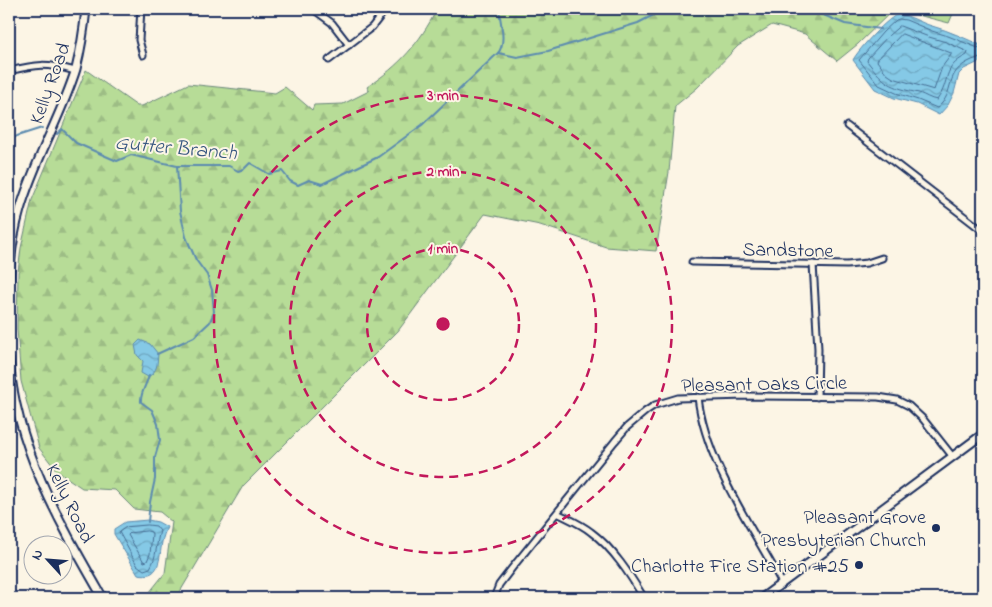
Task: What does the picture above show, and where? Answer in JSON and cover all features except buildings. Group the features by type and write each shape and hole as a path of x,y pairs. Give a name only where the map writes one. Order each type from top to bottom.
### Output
{"street":[{"name":"Kelly Road","path":"9,282 13,239 20,209 34,168 75,71 80,52 86,9"},
{"path":"141,9 139,40 143,55"},
{"path":"313,9 332,23 349,45"},
{"path":"329,60 372,27 386,9"},
{"path":"9,71 41,64 75,71"},
{"path":"847,126 983,231"},
{"name":"Sandstone","path":"692,262 847,265 867,263 882,258"},
{"path":"813,264 818,349 817,397"},
{"name":"Kelly Road","path":"9,359 16,400 37,472 57,516 103,598"},
{"path":"698,397 704,426 716,459 741,510 782,583"},
{"name":"Pleasant Oaks Circle","path":"494,598 498,586 615,441 638,417 655,405 666,401 698,397 817,397 897,400 904,403 923,420 953,457"},
{"path":"762,598 983,434"},
{"path":"557,513 586,529 604,543 623,566 644,598"}],"green space":[{"path":"437,9 894,9 858,44 837,61 805,34 772,25 738,46 697,88 675,106 669,172 656,251 606,247 540,225 485,214 398,331 243,486 178,595 174,598 145,598 165,573 172,522 160,512 134,509 115,490 82,488 57,471 39,448 21,381 17,329 18,272 21,248 32,200 86,70 137,106 142,106 188,84 275,93 285,87 312,110 314,105 343,104 369,91 367,87 379,79 408,53 423,33"},
{"path":"894,9 955,9 949,23"}],"water":[{"path":"899,14 983,46 983,60 964,69 959,74 954,93 948,105 939,115 917,104 894,98 875,89 853,60 874,34 894,16"},
{"path":"140,340 150,344 158,354 155,370 148,377 141,373 143,361 137,355 135,345"},
{"path":"148,520 158,522 167,527 162,540 158,566 146,575 138,574 114,534 114,529 125,522"}],"waterway":[{"name":"Gutter Branch","path":"57,134 62,129 76,143 117,161 131,155 177,166 229,166 238,171 244,169 250,163 269,174 282,171 290,181 298,185 309,180 322,184 378,157 422,125 498,53 503,38 499,9"},
{"path":"498,53 517,57 548,51 638,23 665,9"},
{"path":"809,9 845,24 880,29"},
{"name":"Gutter Branch","path":"9,141 17,136 42,128"},
{"path":"157,354 194,337 210,322 214,312 212,290 207,275 196,260 186,237 180,211 177,166"},
{"path":"148,522 155,479 155,457 160,440 158,424 152,410 141,402 149,375"}],"place":[{"name":"Pleasant Grove Presbyterian Church","path":"936,528"},
{"name":"Charlotte Fire Station #25","path":"859,565"}]}
